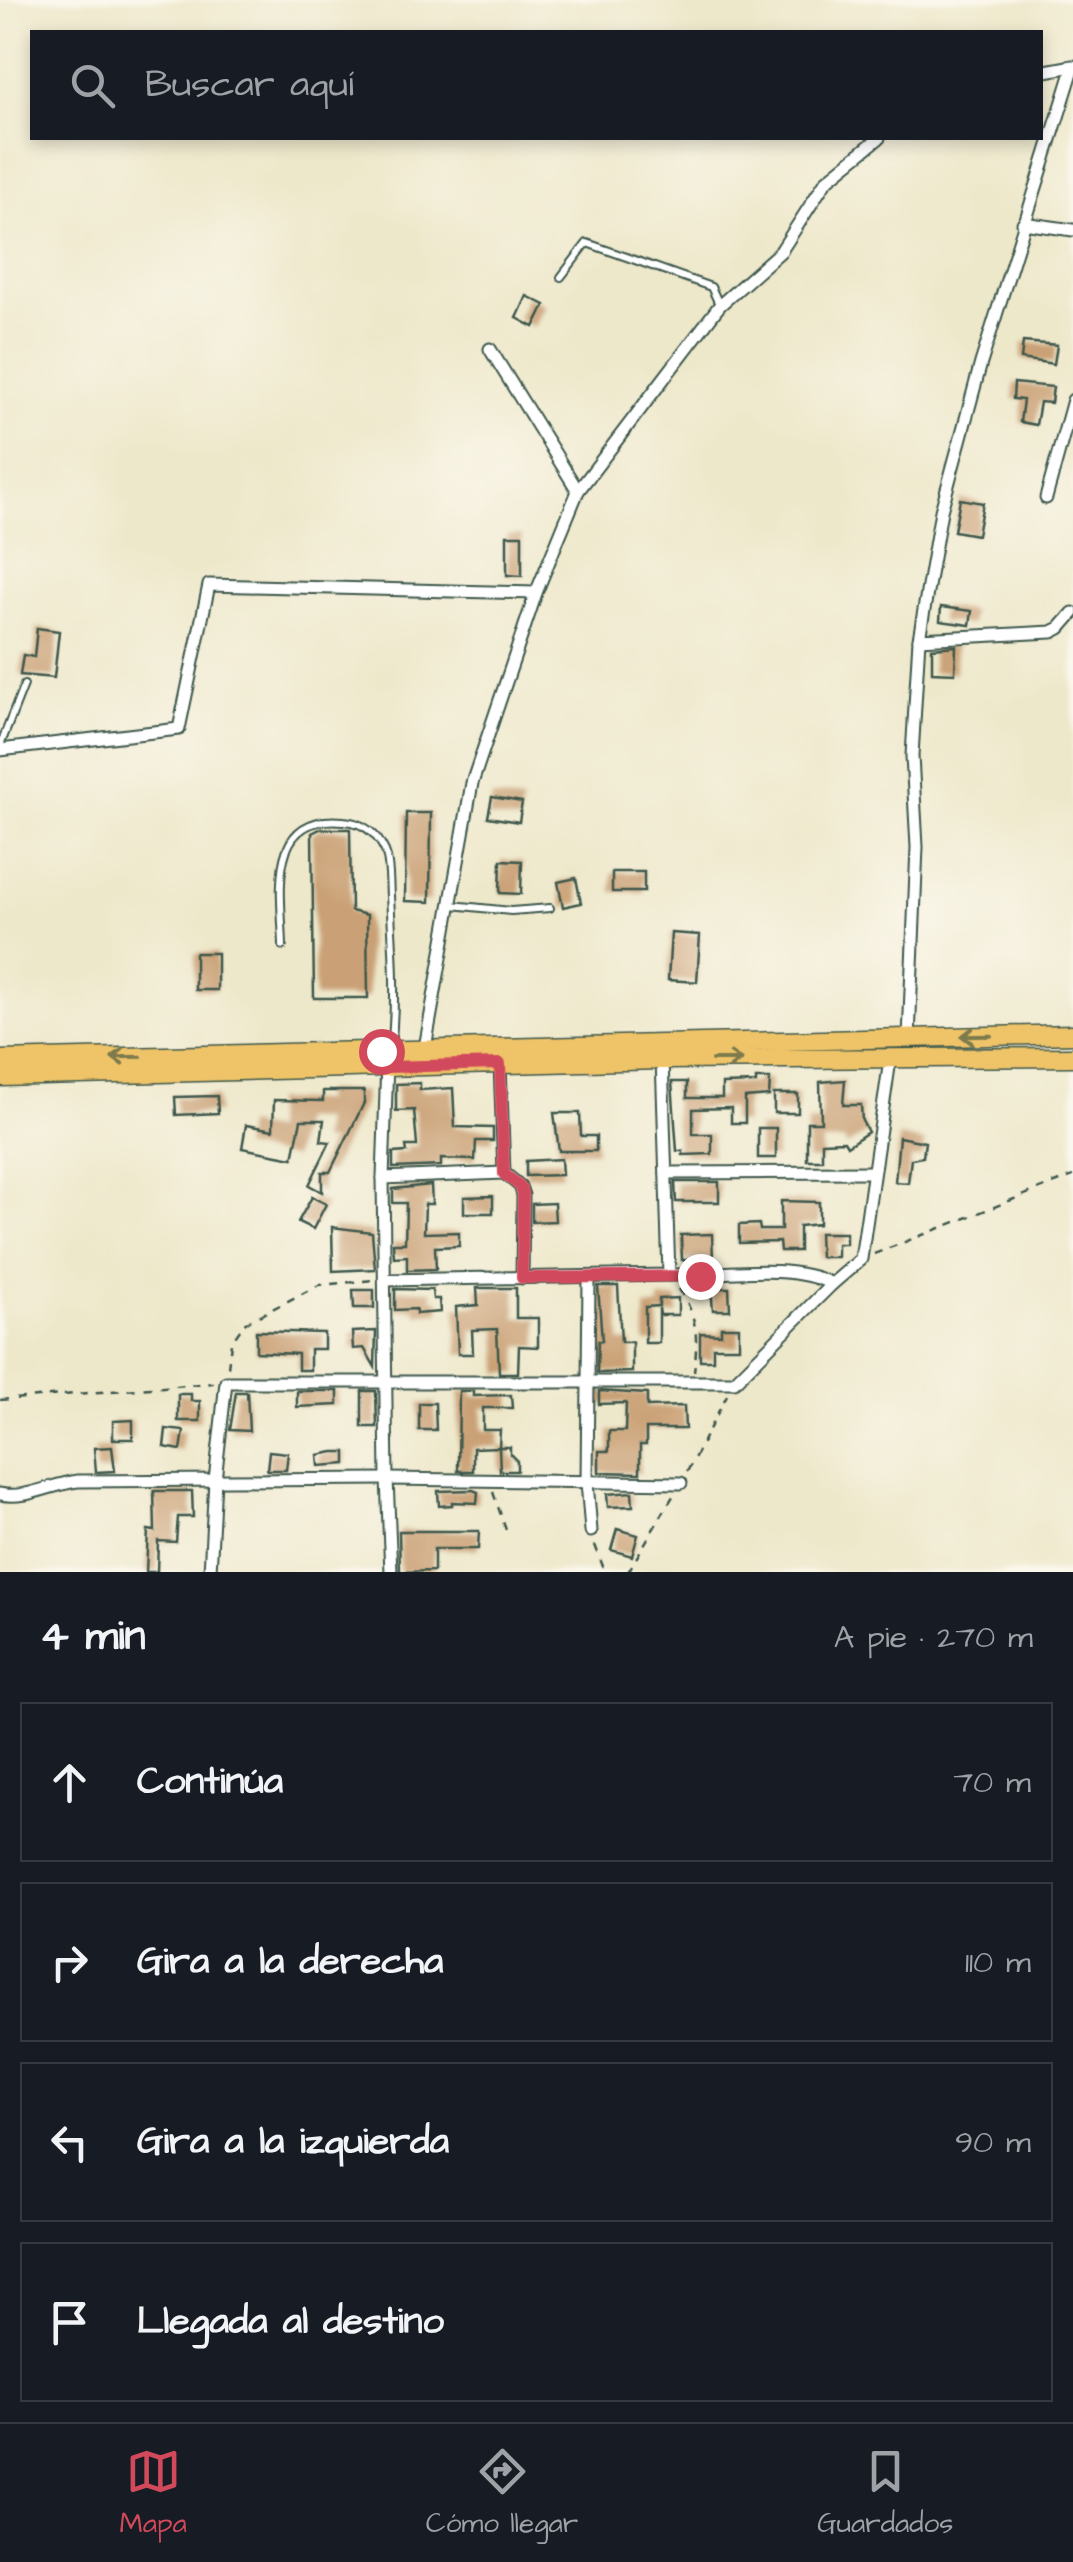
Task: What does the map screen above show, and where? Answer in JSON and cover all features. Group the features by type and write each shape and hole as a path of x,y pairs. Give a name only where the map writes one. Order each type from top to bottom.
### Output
{"main road":[{"path":"0,1060 388,1058 500,1064 909,1038 1073,1034"},
{"path":"1026,1058 1027,1036"},
{"path":"0,1077 388,1058 425,1048 890,1060 1073,1057"}],"street":[{"path":"909,1038 917,848 912,756 920,639 941,512 1073,68 1043,72"},
{"path":"425,1048 472,783 536,593 578,491 720,305 781,251 826,181 877,140"},
{"path":"1024,223 1073,230"},
{"path":"490,350 578,491"},
{"path":"1046,498 1073,400"},
{"path":"0,748 179,729 209,585 536,593"},
{"path":"920,639 1052,632 1073,613"},
{"path":"662,1052 670,1276"},
{"path":"388,1058 383,1178 392,1572"},
{"path":"210,1572 226,1382 734,1382 861,1259 890,1060"},
{"path":"500,1064 504,1174"},
{"path":"666,1173 872,1172"},
{"path":"383,1178 504,1174 520,1186 523,1194 522,1278"},
{"path":"386,1280 792,1272 815,1275 832,1284"},
{"path":"589,1277 587,1482 591,1531"},
{"path":"0,1494 16,1497 56,1483 78,1481 492,1480 681,1484"}],"lane":[{"path":"560,277 587,243 711,288 720,305"},
{"path":"0,748 24,685"},
{"path":"282,946 282,857 291,836 314,822 346,820 374,832 387,854 397,999 388,1058"},
{"path":"450,904 511,910 550,908"}],"path":[{"path":"861,1259 1073,1176"},
{"path":"670,1276 694,1319 698,1337 692,1380"},
{"path":"0,1400 226,1382 231,1343 245,1323 320,1286 386,1280"},
{"path":"628,1572 681,1484 734,1382"},
{"path":"492,1480 494,1502 507,1534"},
{"path":"591,1531 605,1572"}],"building":[{"path":"527,296 545,305 534,327 517,318"},
{"path":"1023,342 1057,345 1054,364 1021,359"},
{"path":"1014,383 1053,387 1051,403 1040,402 1036,425 1020,422 1023,400 1013,399"},
{"path":"960,499 983,503 977,535 954,531"},
{"path":"507,535 522,535 522,576 507,575"},
{"path":"941,607 972,611 970,625 940,621"},
{"path":"37,628 59,631 54,678 20,675 23,655 34,657"},
{"path":"956,646 955,673 932,672 932,648"},
{"path":"492,797 522,802 519,822 488,817"},
{"path":"406,813 431,813 430,902 405,901"},
{"path":"320,829 350,829 351,911 367,915 368,998 314,998 312,833"},
{"path":"501,860 522,861 521,894 500,893"},
{"path":"612,872 644,872 644,892 612,892"},
{"path":"576,878 581,903 563,907 558,882"},
{"path":"671,933 700,935 697,982 668,980"},
{"path":"195,953 217,953 217,990 195,990"},
{"path":"756,1079 770,1079 769,1096 745,1098 745,1123 731,1123 731,1108 693,1109 693,1134 712,1134 712,1154 683,1155 683,1151 677,1151 672,1082 687,1082 687,1098 722,1098 722,1084 756,1083"},
{"path":"845,1080 843,1105 861,1105 862,1121 868,1132 847,1146 844,1141 822,1142 822,1160 807,1160 807,1122 821,1122 820,1082"},
{"path":"420,1083 420,1090 453,1088 455,1127 493,1128 493,1141 476,1141 475,1160 441,1159 441,1166 393,1168 393,1153 407,1152 406,1146 417,1146 414,1110 396,1111 396,1084"},
{"path":"323,1091 364,1091 364,1103 330,1172 322,1172 322,1192 309,1185 330,1142 321,1141 324,1120 301,1120 293,1158 242,1148 246,1125 273,1130 274,1100 323,1101"},
{"path":"774,1094 798,1094 798,1113 774,1113"},
{"path":"217,1096 218,1113 176,1115 175,1097"},
{"path":"554,1113 580,1113 581,1136 596,1136 596,1151 559,1151"},
{"path":"758,1128 776,1128 776,1158 758,1158"},
{"path":"899,1137 925,1142 923,1157 911,1159 908,1183 895,1182"},
{"path":"561,1159 562,1175 526,1176 526,1161"},
{"path":"675,1182 719,1182 719,1202 676,1202"},
{"path":"431,1185 432,1204 425,1204 424,1233 459,1232 459,1246 435,1247 436,1269 407,1270 407,1256 394,1257 393,1243 405,1243 406,1203 393,1203 393,1189"},
{"path":"493,1196 493,1213 464,1213 464,1197"},
{"path":"312,1197 326,1204 313,1229 298,1222"},
{"path":"781,1201 819,1202 819,1224 799,1226 799,1251 780,1251 779,1242 739,1243 739,1225 759,1224 760,1230 781,1230"},
{"path":"554,1203 555,1221 532,1222 532,1204"},
{"path":"332,1227 372,1232 375,1269 333,1271"},
{"path":"819,1233 846,1233 846,1244 837,1244 837,1257 820,1257"},
{"path":"712,1234 713,1259 682,1260 681,1235"},
{"path":"598,1286 618,1286 621,1342 632,1342 632,1372 597,1373 598,1341 602,1341"},
{"path":"477,1288 516,1288 516,1318 538,1318 538,1347 519,1346 518,1373 499,1373 497,1329 472,1330 473,1354 458,1354 456,1307 478,1305"},
{"path":"711,1288 729,1288 730,1310 713,1310"},
{"path":"395,1289 432,1290 433,1299 439,1299 440,1312 416,1314 416,1309 395,1310"},
{"path":"353,1290 374,1290 374,1308 354,1308"},
{"path":"678,1298 678,1315 660,1315 659,1308 659,1343 645,1343 645,1307 659,1306 659,1299"},
{"path":"721,1327 739,1327 739,1347 713,1347 713,1360 700,1360 700,1333 721,1334"},
{"path":"256,1331 324,1333 324,1349 310,1349 310,1370 298,1370 298,1354 256,1352"},
{"path":"376,1331 375,1367 364,1348 353,1349 352,1332"},
{"path":"297,1391 338,1391 338,1405 297,1407"},
{"path":"362,1391 376,1391 377,1427 362,1427"},
{"path":"459,1391 473,1391 473,1396 511,1395 512,1408 483,1408 483,1430 500,1430 499,1447 473,1448 473,1471 458,1471"},
{"path":"599,1391 647,1394 647,1407 684,1406 685,1429 646,1429 646,1445 640,1445 640,1473 599,1472 599,1451 609,1451 609,1431 625,1431 626,1403 599,1404"},
{"path":"236,1392 247,1392 249,1431 230,1430"},
{"path":"178,1394 191,1394 191,1401 200,1401 200,1421 178,1421"},
{"path":"419,1403 435,1403 436,1430 419,1430"},
{"path":"133,1420 133,1439 113,1439 113,1421"},
{"path":"166,1429 184,1431 181,1450 164,1447"},
{"path":"112,1447 115,1471 96,1472 94,1448"},
{"path":"499,1447 510,1447 517,1471 500,1471"},
{"path":"269,1451 288,1453 286,1470 267,1470"},
{"path":"346,1452 346,1464 319,1466 318,1455"},
{"path":"154,1491 192,1491 193,1517 178,1517 176,1542 158,1541 157,1572 146,1572 148,1530 155,1531"},
{"path":"438,1491 478,1492 477,1503 439,1506"},
{"path":"632,1492 633,1506 608,1507 607,1494"},
{"path":"617,1529 638,1535 632,1556 611,1550"},
{"path":"399,1531 479,1531 478,1549 434,1549 434,1571 400,1572"}],"route":[{"path":"381,1051 390,1050 386,1067 500,1064 504,1174 520,1186 523,1194 522,1278 700,1276"}]}
